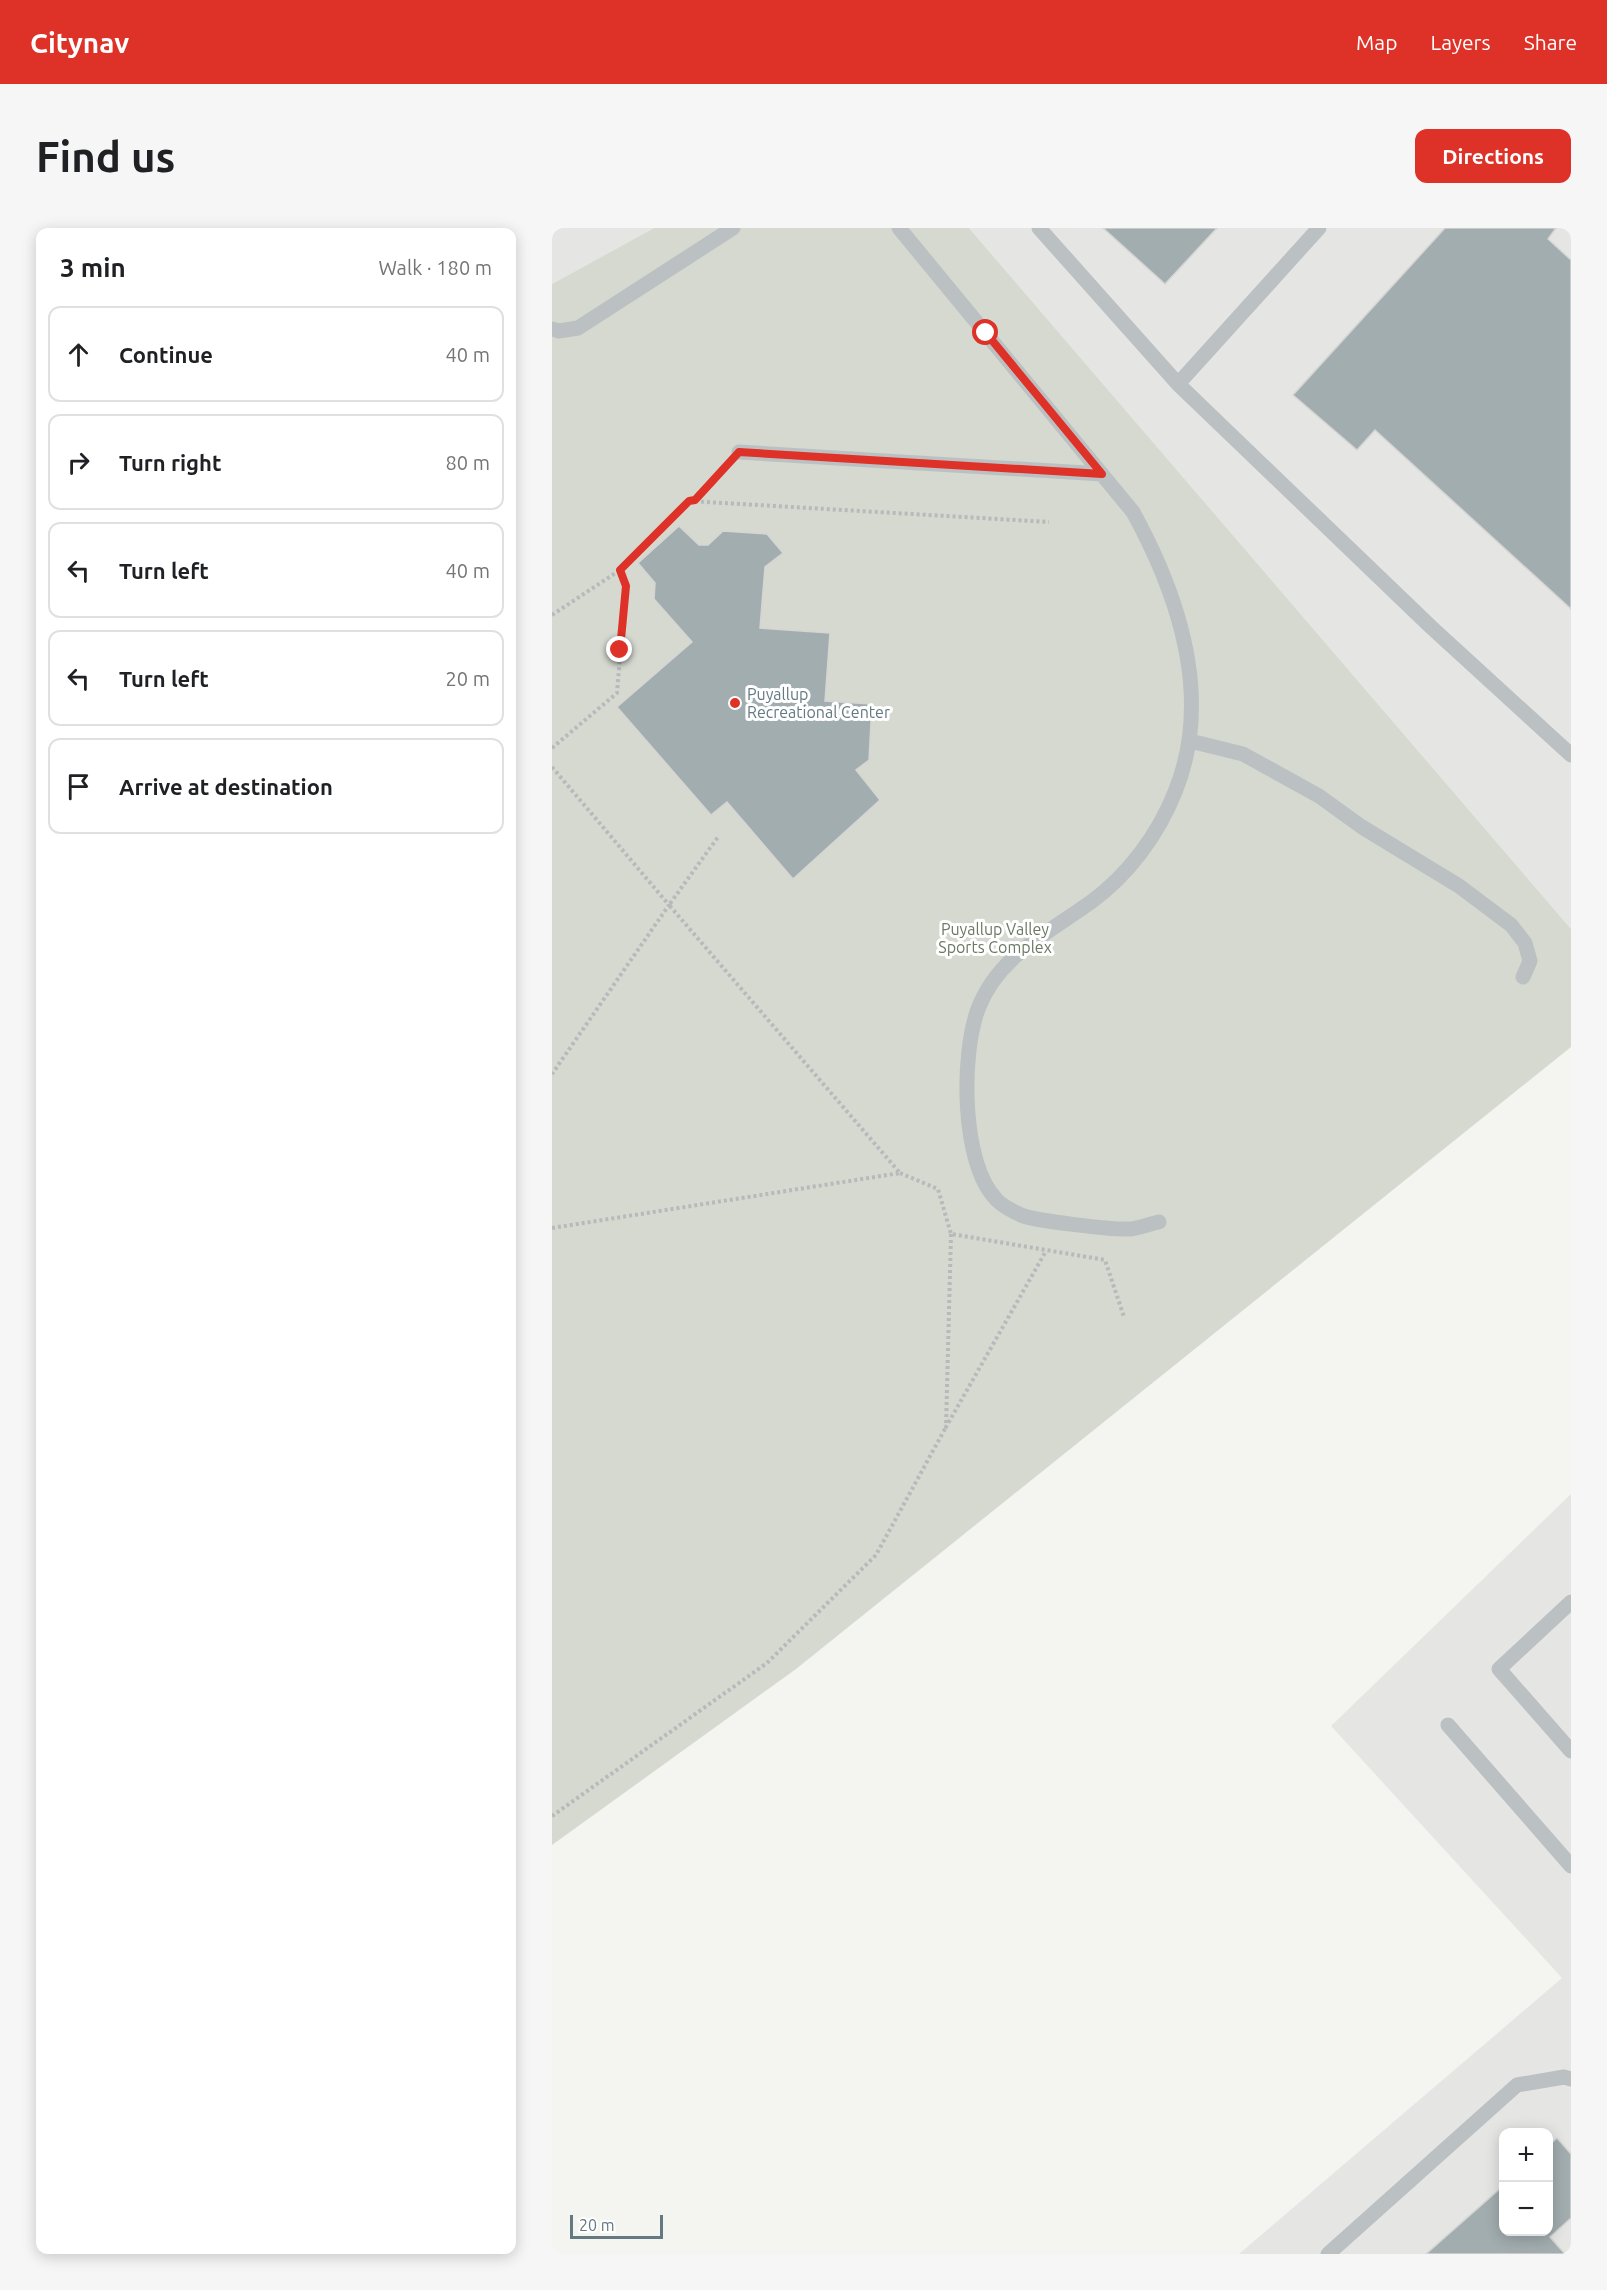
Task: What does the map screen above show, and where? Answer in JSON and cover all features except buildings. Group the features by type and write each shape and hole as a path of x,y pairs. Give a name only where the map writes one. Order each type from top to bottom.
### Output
{"lane":[{"path":"552,329 559,331 578,328 733,228"},
{"path":"899,228 1133,512 1155,551 1186,647 1193,696 1190,741 1170,802 1150,841 1120,878 1091,902 1044,932 1013,957 993,979 978,1010 967,1091 975,1164 996,1200 1022,1215 1073,1224 1129,1229 1158,1222"},
{"path":"1039,228 1178,384 1431,627 1571,754"},
{"path":"1178,384 1319,228"},
{"path":"739,452 1102,474"},
{"path":"1190,741 1243,754 1319,796 1362,828 1459,886 1511,926 1525,943 1530,961 1523,977"},
{"path":"1571,1602 1499,1668 1571,1751"},
{"path":"1448,1725 1571,1866"},
{"path":"1328,2254 1517,2085 1564,2076 1571,2079"}],"path":[{"path":"552,615 620,570 689,501 695,500 739,452"},
{"path":"689,501 1049,522"},
{"path":"552,748 616,693 626,586 620,570"},
{"path":"552,767 900,1173 938,1189 951,1234 946,1427"},
{"path":"552,1074 718,837"},
{"path":"552,1228 900,1173"},
{"path":"951,1234 1106,1260 1124,1317"},
{"path":"552,1816 767,1663 876,1555 1046,1251"}],"shaded area":[{"path":"552,228 654,228 552,284"},
{"path":"969,228 1571,228 1571,929"},
{"path":"1571,1494 1571,2254 1239,2254 1562,1978 1331,1726"}],"green space":[{"name":"Puyallup Valley Sports Complex","path":"654,228 969,228 1571,929 1571,1047 796,1669 552,1845 552,284"}],"place":[{"name":"Puyallup Recreational Center","path":"735,703"}],"route":[{"path":"620,650 626,586 620,570 689,501 695,500 739,452 1102,474 986,333"}]}
